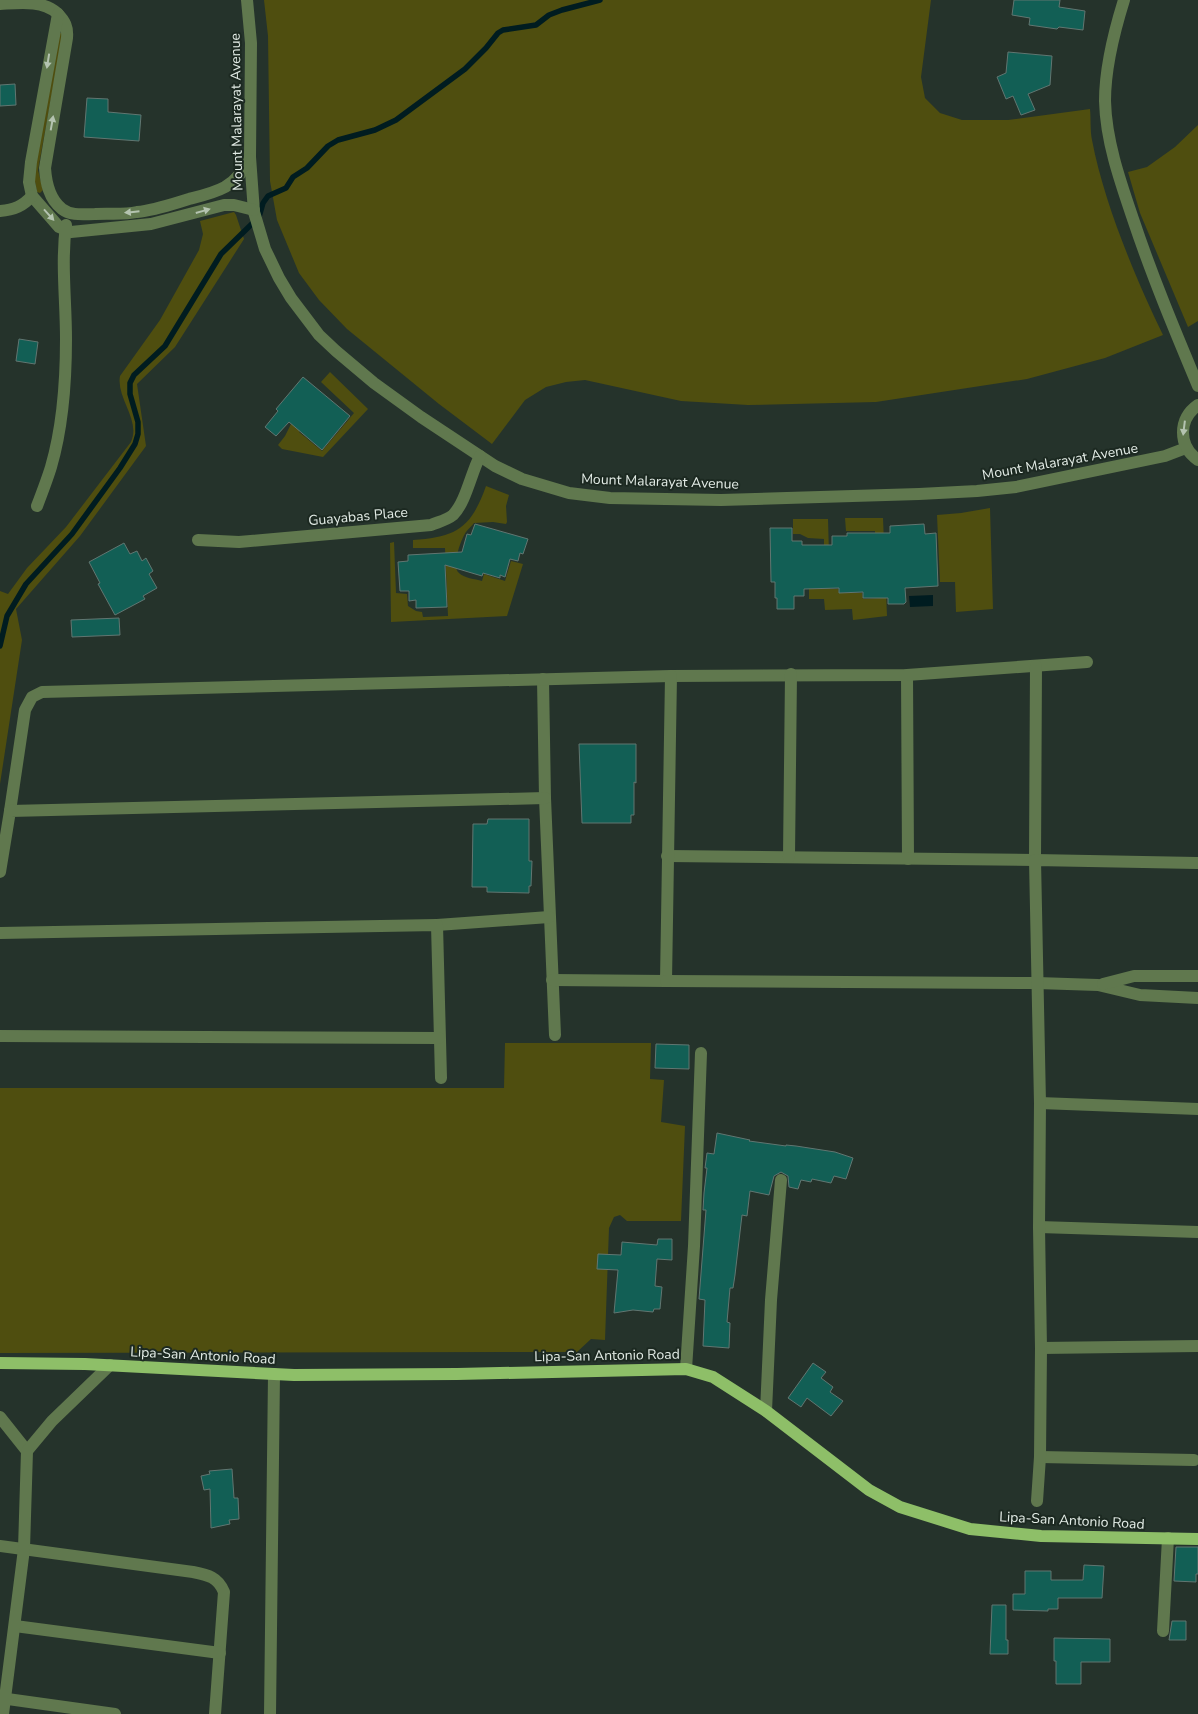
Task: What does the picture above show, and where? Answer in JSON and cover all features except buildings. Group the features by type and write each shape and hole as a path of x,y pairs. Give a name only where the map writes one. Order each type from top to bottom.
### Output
{"main road":[{"name":"Lipa-San Antonio Road","path":"0,1363 110,1365 274,1374 447,1374 686,1369 713,1377 766,1411 869,1490 909,1510 970,1529 979,1530 1041,1536 1198,1539"}],"street":[{"name":"Mount Malarayat Avenue","path":"247,0 251,43 250,157 254,211 265,249 279,278 291,298 319,335 336,352 421,418 480,456 522,479 569,493 610,498 721,500 919,494 997,489 1036,483 1165,456 1186,448"},
{"path":"1124,0 1115,29 1108,64 1105,100 1110,141 1120,183 1149,268 1198,386"},
{"path":"0,4 43,4 65,21 67,38 45,168 46,181 53,200 63,210 82,214 135,213 213,192 226,187 237,179 250,157"},
{"path":"58,14 29,182 32,196 59,227 65,231 78,232 108,227 151,224 224,205 234,205 254,211"},
{"path":"0,211 16,209 25,204 32,196"},
{"path":"37,506 51,466 63,400 66,338 63,282 65,231 69,212"},
{"path":"1198,404 1188,415 1183,426 1183,439 1186,448 1198,460"},
{"name":"Guayabas Place","path":"198,540 239,542 431,525 444,521 453,515 465,493 480,456"},
{"path":"0,872 26,710 32,697 42,692 671,676 906,674 1087,662"},
{"path":"1036,666 1035,860 1040,1103 1039,1227 1041,1348 1040,1456 1036,1501"},
{"path":"789,857 792,674"},
{"path":"906,674 908,859"},
{"path":"666,981 671,676"},
{"path":"543,680 549,917 555,1035"},
{"path":"10,811 545,798"},
{"path":"667,856 1197,863"},
{"path":"0,933 436,925 549,917"},
{"path":"436,925 441,1078"},
{"path":"1098,985 1134,976 1198,976"},
{"path":"552,980 1037,982 1098,985 1140,995 1198,998"},
{"path":"0,1036 439,1038"},
{"path":"686,1369 694,1246 701,1053"},
{"path":"1040,1103 1198,1109"},
{"path":"766,1411 771,1300 781,1180"},
{"path":"1039,1227 1198,1232"},
{"path":"1041,1348 1198,1346"},
{"path":"4,1714 3,1698 15,1626 24,1549 27,1451 52,1420 110,1365"},
{"path":"270,1714 274,1374"},
{"path":"0,1417 27,1451"},
{"path":"1040,1456 1194,1460"},
{"path":"1163,1631 1168,1538"},
{"path":"0,1546 194,1572 208,1575 220,1583 224,1592 215,1714"},
{"path":"15,1626 220,1653"},
{"path":"3,1698 116,1714"}],"shaded area":[{"path":"264,0 931,0 921,77 925,98 940,113 962,120 1008,120 1090,109 1092,140 1097,164 1112,214 1131,264 1163,335 1105,358 1027,379 876,402 748,405 681,401 585,380 566,382 546,387 525,400 492,444 439,404 347,329 319,300 299,273 277,220 270,181 268,36"},
{"path":"59,33 63,33 38,170 43,190 40,193 37,192 34,177"},
{"path":"1198,125 1198,321 1188,327 1140,213 1128,172 1147,167 1175,147"},
{"path":"234,212 244,239 175,347 137,384 146,446 80,536 16,609 22,640 0,784 0,591 8,594 27,568 66,527 131,442 133,426 121,392 120,376 160,320 199,250 203,234 200,221"},
{"path":"330,372 368,409 323,457 282,449 278,445 292,422 305,424 299,432 322,451 354,413 321,382"},
{"path":"486,486 509,495 506,506 507,522 506,524 493,522 474,523 466,532 462,541 456,565 459,573 467,577 482,581 484,574 505,581 511,561 523,564 507,616 391,622 390,543 394,542 396,593 407,594 408,606 422,612 423,617 448,616 445,548 413,548 413,540 441,536 460,528 474,512"},
{"path":"990,508 993,609 956,612 955,582 940,582 937,515"},
{"path":"845,518 883,518 887,616 853,620 852,609 825,610 824,599 809,599 809,580 824,579 824,539 808,538 800,534 793,534 793,519 828,519 830,589 838,589 839,593 862,593 863,599 880,598 879,560 875,545 875,531 846,531"},
{"path":"505,1043 651,1043 650,1079 664,1080 661,1122 685,1126 681,1221 627,1221 620,1215 614,1217 609,1228 605,1340 591,1339 577,1352 0,1353 0,1088 504,1088"}],"water":[{"path":"933,595 933,606 910,607 909,596"}],"waterway":[{"path":"0,646 7,616 26,584 72,534 135,444 138,434 138,422 130,394 130,383 134,375 165,346 221,254 259,217 263,203 268,196 286,188 293,177 307,168 328,146 338,140 375,130 396,120 465,69 503,30 536,25 549,15 600,0"}]}
